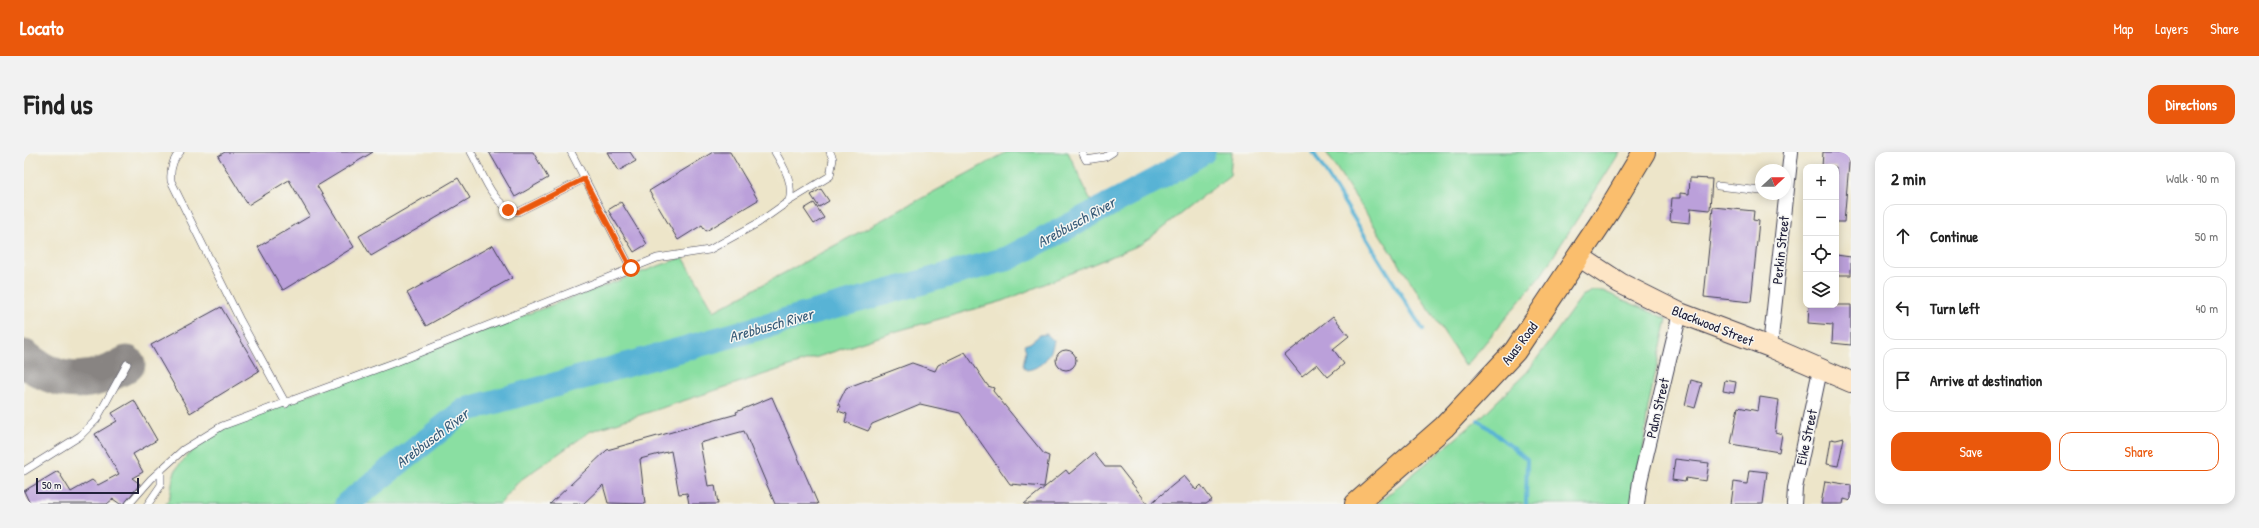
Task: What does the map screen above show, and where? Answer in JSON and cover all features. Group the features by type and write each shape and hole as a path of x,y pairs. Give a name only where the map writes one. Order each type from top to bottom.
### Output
{"main road":[{"name":"Auas Road","path":"1356,504 1444,427 1515,351 1580,256 1644,152"}],"street":[{"name":"Perkin Street","path":"1789,164 1791,152"},
{"name":"Perkin Street","path":"1770,347 1784,200"},
{"name":"Blackwood Street","path":"1580,256 1620,283 1680,313 1770,347 1820,370 1851,382"},
{"name":"Palm Street","path":"1637,504 1640,481 1680,313"},
{"name":"Eike Street","path":"1794,504 1795,488 1820,370"}],"lane":[{"path":"180,152 170,170 171,181 240,320 286,404"},
{"path":"471,152 499,203 508,210 518,212 584,179"},
{"path":"571,152 631,268"},
{"path":"775,152 787,173 792,190 789,201"},
{"path":"129,504 161,470 183,450 222,426 286,404 396,362 657,258 709,250 758,223 789,201 830,176 833,159 830,152"},
{"path":"1082,152 1086,160 1105,157 1113,152"},
{"path":"1718,186 1755,190"},
{"path":"24,471 80,436 96,420 127,364"},
{"path":"148,504 161,485 161,470"}],"green space":[{"path":"1007,152 1068,152 1093,205 1194,152 1232,152 1230,175 1142,244 1003,301 897,331 591,431 519,481 500,504 166,504 178,466 196,448 222,426 683,257 714,311"},
{"path":"1326,152 1620,152 1542,274 1466,366"},
{"path":"1592,291 1603,291 1667,319 1648,407 1637,504 1377,504 1478,420 1528,371 1582,296"}],"water":[{"path":"1047,334 1054,341 1051,351 1041,364 1026,370 1023,365 1026,351 1024,345 1030,343 1040,335"}],"building":[{"path":"225,152 373,152 317,186 354,247 283,290 258,247 310,216 289,180 248,205 218,156"},
{"path":"489,152 533,152 548,178 515,197"},
{"path":"607,152 630,152 636,161 618,171"},
{"path":"713,152 730,152 758,200 706,231 702,225 678,240 649,191"},
{"path":"1823,152 1850,152 1844,222 1839,222 1839,164 1822,164"},
{"path":"458,178 470,198 371,256 359,236"},
{"path":"1690,178 1712,179 1710,210 1691,208 1690,223 1670,221 1672,198 1680,198 1680,193 1689,194"},
{"path":"821,189 829,201 819,207 811,195"},
{"path":"621,202 647,244 634,252 608,210"},
{"path":"814,203 824,218 814,224 804,209"},
{"path":"1713,207 1754,211 1753,220 1759,221 1751,302 1704,297"},
{"path":"493,245 512,278 426,326 407,293"},
{"path":"1839,255 1851,257 1851,275 1839,275"},
{"path":"1839,305 1851,305 1851,345 1832,343 1833,325 1808,323 1809,308 1839,308"},
{"path":"221,307 259,371 190,413 151,345"},
{"path":"1333,316 1349,336 1333,349 1344,364 1328,377 1317,364 1302,376 1285,355"},
{"path":"1066,350 1073,353 1076,360 1073,367 1066,370 1059,367 1056,360 1059,353"},
{"path":"965,352 988,386 994,388 993,391 1044,454 1049,456 1044,487 1010,484 960,413 920,404 872,424 868,431 845,422 847,414 838,411 841,406 838,404 846,388 912,363 935,371 938,365"},
{"path":"1691,380 1702,383 1695,408 1685,405"},
{"path":"1725,380 1736,382 1734,393 1723,391"},
{"path":"772,397 818,504 775,504 744,431 700,443 708,486 715,485 718,504 689,504 687,493 679,494 671,451 640,459 645,504 608,503 603,485 583,504 550,504 607,450 737,414 736,412"},
{"path":"1760,397 1779,400 1775,432 1782,434 1779,452 1731,444 1738,407 1758,411"},
{"path":"134,400 157,440 133,454 143,472 132,478 140,484 124,504 120,504 113,499 107,504 30,504 24,491 58,471 71,492 92,480 98,485 119,474 95,434 117,421 112,413"},
{"path":"1844,438 1838,466 1827,464 1831,439 1836,440"},
{"path":"1094,453 1105,467 1119,467 1148,504 1024,504 1066,470 1069,474"},
{"path":"1675,459 1709,463 1706,481 1686,478 1685,482 1672,480"},
{"path":"1749,470 1767,472 1763,504 1731,504 1734,482 1747,484"},
{"path":"1184,476 1196,490 1201,485 1212,500 1206,504 1150,504"},
{"path":"1825,481 1851,485 1851,501 1844,499 1843,504 1821,504"}],"waterway":[{"name":"Arebbusch River","path":"347,504 465,410 1009,258 1163,176 1203,152"},
{"path":"1313,152 1423,330"},
{"path":"1478,420 1527,459 1526,504"}],"taxiway":[{"path":"24,358 49,374 74,380 100,376 127,364"}],"route":[{"path":"508,210 518,212 584,179 631,268"}]}
